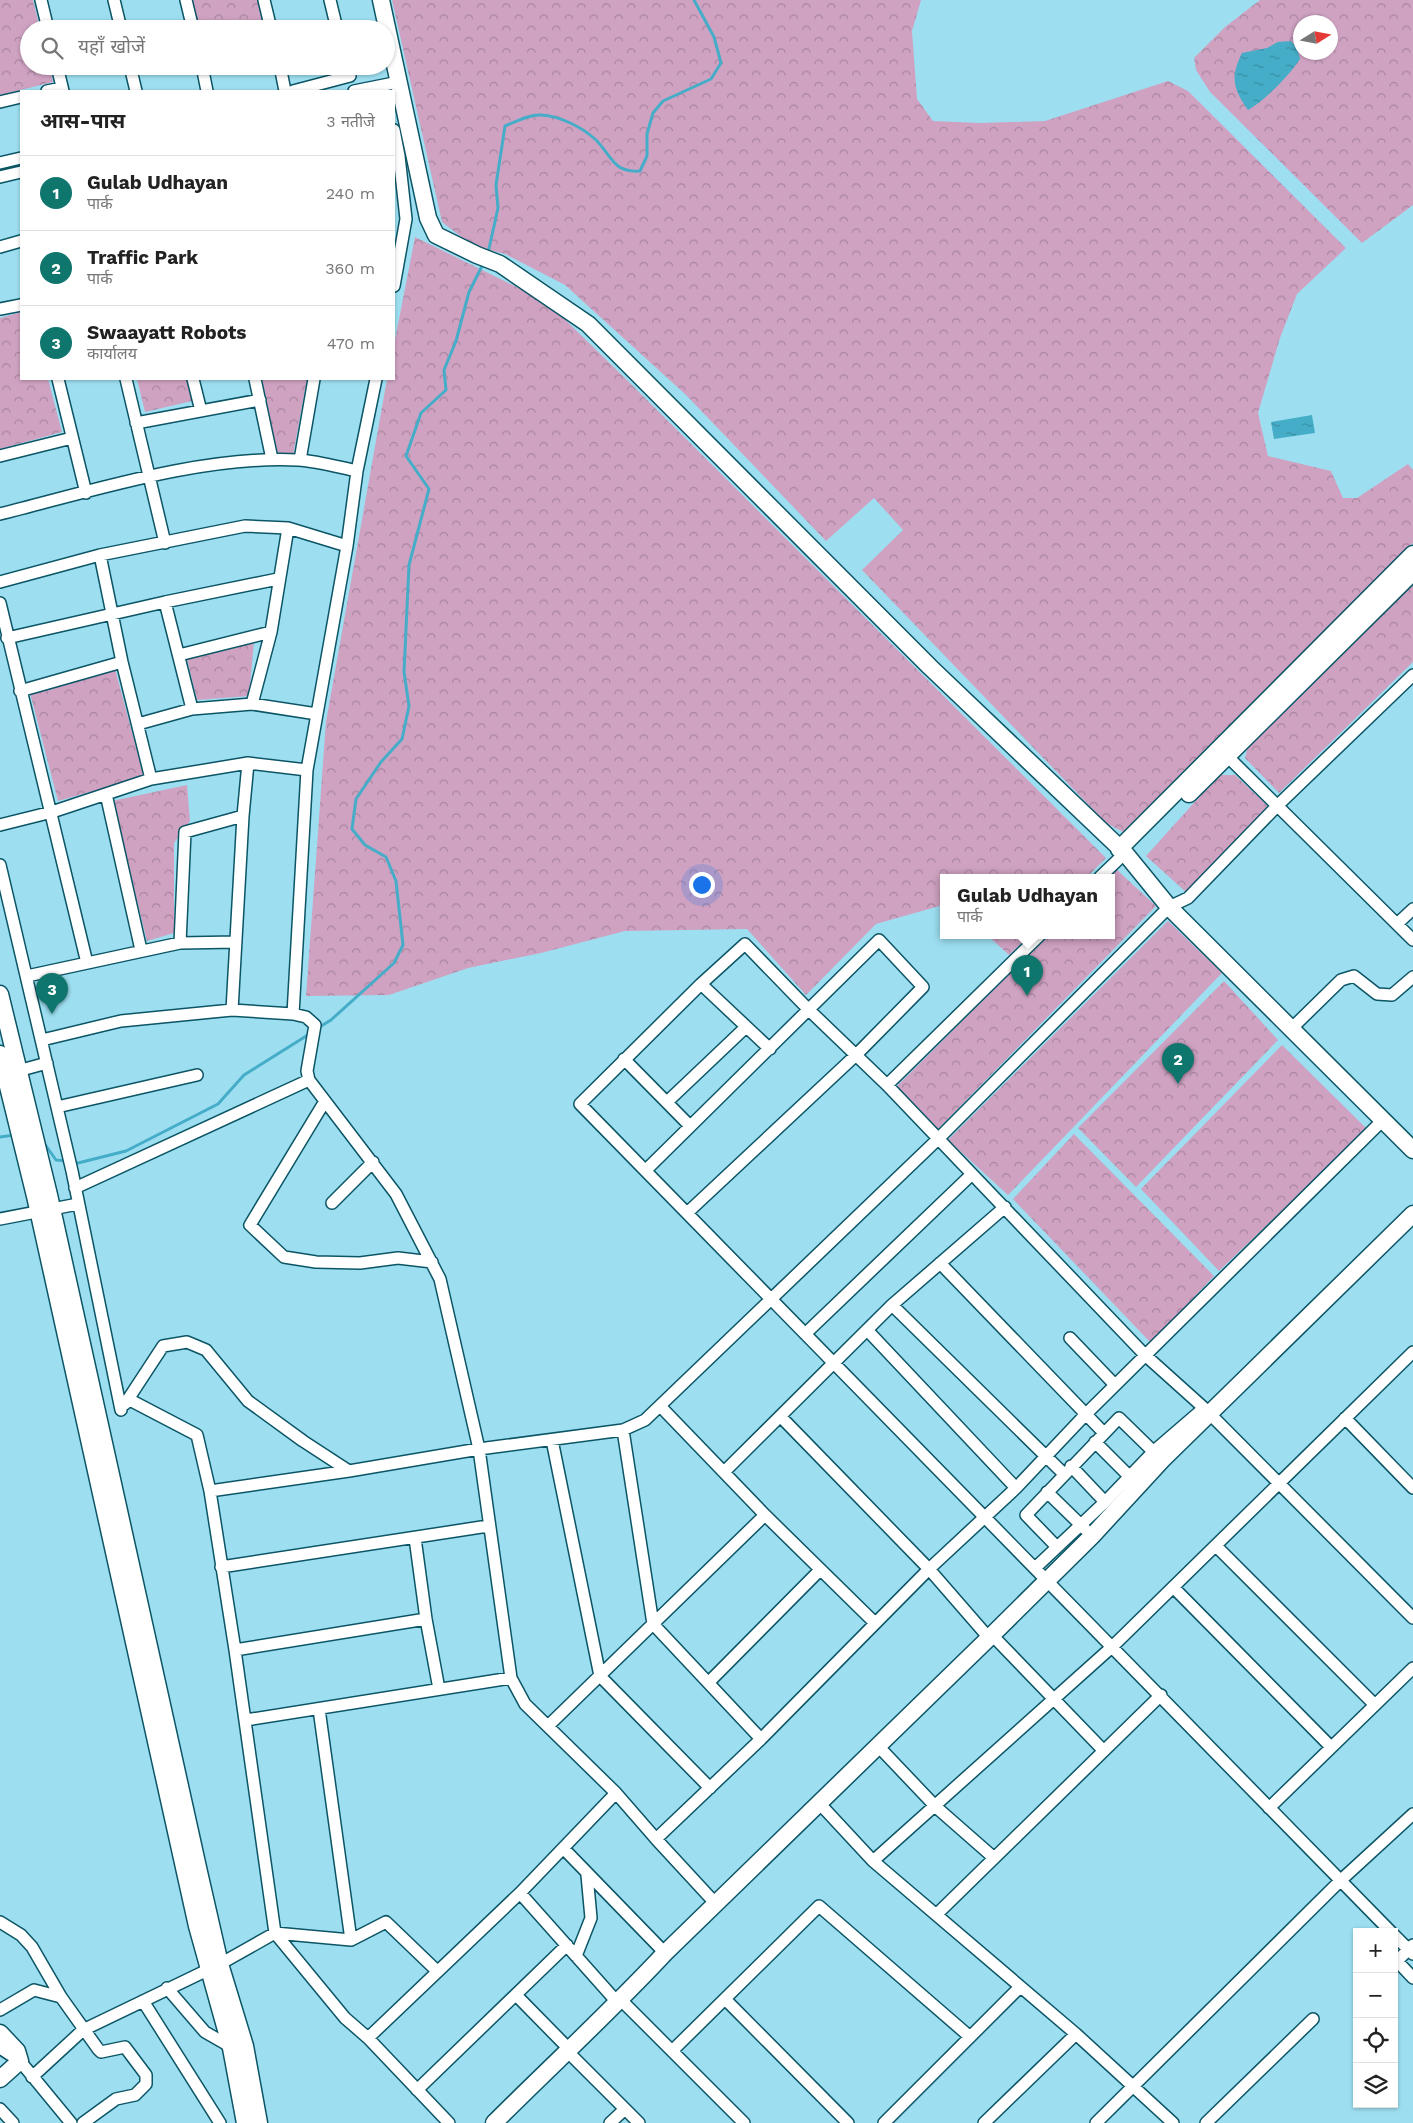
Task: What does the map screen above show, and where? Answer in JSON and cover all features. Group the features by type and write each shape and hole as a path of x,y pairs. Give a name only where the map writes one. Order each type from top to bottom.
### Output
{"main road":[{"path":"381,0 383,20"},
{"path":"395,103 431,228 436,235 500,264 588,324 930,667 1122,851 1169,907 1413,1150"},
{"path":"1224,753 1413,554"},
{"path":"1122,851 1413,572"},
{"path":"0,994 8,1074"},
{"path":"0,1054 24,1126 46,1211 214,1967 259,2123"},
{"path":"494,2123 567,2049 619,2001 665,1953 1047,1581 1086,1530 1158,1455 1207,1412 1413,1214"},
{"path":"0,2033 17,2051 20,2061 0,2079"},
{"path":"238,2047 246,2123"},
{"path":"0,2068 5,2060 1,2049"}],"street":[{"path":"41,0 46,20"},
{"path":"114,0 119,20"},
{"path":"186,0 191,20"},
{"path":"264,0 269,20"},
{"path":"330,0 335,20"},
{"path":"59,75 63,90"},
{"path":"132,75 136,90"},
{"path":"204,75 207,90"},
{"path":"282,75 285,90"},
{"path":"295,90 337,75"},
{"path":"349,75 354,90"},
{"path":"361,90 390,86"},
{"path":"0,102 20,97"},
{"path":"395,143 406,219 395,280"},
{"path":"0,163 20,158"},
{"path":"0,177 20,172"},
{"path":"0,247 20,241"},
{"path":"0,309 20,305"},
{"path":"58,380 86,493"},
{"path":"126,380 151,477 165,543"},
{"path":"193,380 201,411"},
{"path":"255,380 272,459"},
{"path":"300,460 314,380"},
{"path":"293,1014 307,770 347,546 357,471 376,380"},
{"path":"136,424 260,400"},
{"path":"0,456 72,438"},
{"path":"0,514 215,463 272,459 300,460 357,471"},
{"path":"0,582 100,555 244,526 288,528 347,546"},
{"path":"252,704 271,632 278,579 288,528"},
{"path":"100,555 122,662 152,779"},
{"path":"7,638 165,602 278,579"},
{"path":"165,602 192,709"},
{"path":"0,603 87,963"},
{"path":"179,656 271,632"},
{"path":"20,691 122,662"},
{"path":"210,1490 349,1471 479,1448 623,1430 645,1420 661,1407 938,1139 1169,907 1188,898 1278,805 1413,675"},
{"path":"138,724 192,709 252,704 318,714"},
{"path":"1224,753 1398,923 1413,940"},
{"path":"0,825 52,812 152,779 248,763 307,770"},
{"path":"232,1010 243,816 248,763"},
{"path":"106,794 141,950"},
{"path":"180,944 185,832 243,816"},
{"path":"1103,874 1122,851"},
{"path":"0,865 72,1171 121,1410 163,1346 187,1342 206,1350 248,1401 303,1441 349,1471"},
{"path":"1398,923 1413,909"},
{"path":"887,1085 1036,939"},
{"path":"646,1170 879,940 923,987 856,1056 687,1213"},
{"path":"27,976 141,950 180,944 236,942"},
{"path":"1387,1928 1340,1882 1113,1646 984,1519 772,1299 580,1104 701,984 745,944 809,1010 887,1085 971,1175 1005,1206 1145,1355 1207,1412 1413,1618"},
{"path":"1291,1029 1341,980 1354,976 1377,994 1392,995 1413,977"},
{"path":"701,984 770,1049"},
{"path":"42,1040 121,1021 232,1010 293,1014 306,1017 315,1025 308,1075 325,1102 396,1194 440,1279 479,1448 488,1526 511,1678 525,1704 549,1725 616,1793 716,1904"},
{"path":"667,1102 746,1027"},
{"path":"624,1059 690,1126"},
{"path":"8,1074 47,1063"},
{"path":"57,1108 197,1075"},
{"path":"75,1188 308,1075"},
{"path":"325,1102 250,1225 284,1257 316,1262 360,1263 398,1258 432,1262"},
{"path":"656,1839 761,1739 929,1569 1016,1488 1145,1355 1382,1121"},
{"path":"332,1203 373,1162"},
{"path":"805,1334 971,1175"},
{"path":"0,1219 78,1204"},
{"path":"724,1472 892,1306 1005,1206"},
{"path":"940,1263 1104,1433"},
{"path":"892,1306 1045,1456 1067,1470 1105,1502"},
{"path":"868,1330 1016,1488"},
{"path":"1070,1338 1116,1385"},
{"path":"873,1861 936,1807 1113,1646 1277,1484 1411,1356"},
{"path":"128,1399 197,1435 210,1490 246,1720 275,1933 345,2018 368,2038 449,2123"},
{"path":"661,1407 765,1515 875,1623"},
{"path":"781,1417 929,1569 990,1637 1103,1750"},
{"path":"1035,1568 1056,1546 1086,1530 1105,1502 1129,1476 1158,1455 1119,1418 1026,1514 1056,1546"},
{"path":"1345,1418 1413,1488"},
{"path":"623,1430 654,1624 761,1739"},
{"path":"552,1440 600,1676 710,1788"},
{"path":"1095,1442 1129,1476"},
{"path":"1047,1492 1086,1530"},
{"path":"549,1725 765,1515"},
{"path":"221,1567 488,1526"},
{"path":"415,1538 426,1619 439,1690"},
{"path":"1216,1546 1374,1704"},
{"path":"709,1682 820,1570"},
{"path":"1173,1587 1331,1747"},
{"path":"235,1650 426,1619"},
{"path":"1269,1808 1413,1668"},
{"path":"246,1720 511,1678"},
{"path":"937,1914 993,1857 1161,1695"},
{"path":"319,1709 351,1940"},
{"path":"878,1747 936,1807 993,1857"},
{"path":"368,2038 520,1893 616,1793"},
{"path":"820,1804 873,1861 1076,2034 1173,2123"},
{"path":"1096,2123 1340,1882 1413,1814"},
{"path":"564,1849 587,1875 665,1953"},
{"path":"576,1956 591,1918 587,1875"},
{"path":"520,1893 619,2001 673,2050 744,2123"},
{"path":"673,2050 819,1906 968,2036"},
{"path":"0,1922 26,1940 83,2030 102,2052 125,2047 146,2076 148,2081 134,2094 116,2099 83,2123"},
{"path":"32,2077 83,2030 214,1967 275,1933 351,1940 386,1922 437,1971"},
{"path":"1398,1938 1412,1950 1396,1961 1413,1978"},
{"path":"417,2090 567,1946"},
{"path":"884,2123 968,2036 1020,1987"},
{"path":"167,1988 205,2032 238,2047"},
{"path":"0,2010 34,1990 61,1997"},
{"path":"516,1995 639,2123"},
{"path":"725,1999 848,2123"},
{"path":"143,2001 220,2123"},
{"path":"1206,2123 1312,2019"},
{"path":"984,2123 1076,2034"},
{"path":"1,2049 20,2061 71,2123"},
{"path":"0,2109 13,2123"},
{"path":"610,2123 625,2109"}],"green space":[{"path":"0,0 33,0 38,20 20,20 20,75 52,75 53,82 0,95"},
{"path":"192,0 258,0 262,20 198,20"},
{"path":"392,0 921,0 912,31 917,99 933,121 980,123 1045,121 1168,81 1188,91 1346,248 1297,294 1280,338 1258,413 1268,456 1331,471 1343,498 1357,498 1408,464 1413,470 1413,543 1125,833 1106,823 862,570 903,530 874,498 826,541 685,394 565,285 505,254 473,246 442,222"},
{"path":"1260,0 1413,0 1413,205 1362,243 1210,92 1196,70 1194,58 1225,27"},
{"path":"415,237 547,302 1106,858 1090,874 940,874 940,906 876,924 806,995 747,929 625,931 541,953 468,968 389,995 306,996 326,722 387,380 395,380 395,340"},
{"path":"20,312 20,380 48,380 62,432 0,449 0,318"},
{"path":"137,380 186,380 192,401 145,412"},
{"path":"262,380 307,380 293,455 277,452"},
{"path":"1413,580 1413,662 1279,793 1245,758 1248,746"},
{"path":"254,641 249,696 197,700 187,659 253,643"},
{"path":"115,669 144,777 58,801 30,693"},
{"path":"1219,775 1235,775 1268,806 1187,893 1146,856"},
{"path":"187,785 190,821 174,843 174,933 147,941 112,801"},
{"path":"1115,868 1156,906 937,1130 896,1087 1045,939 1115,939 1115,874 1109,874"},
{"path":"1168,921 1222,973 1008,1195 948,1140"},
{"path":"991,939 1026,939 1009,955"},
{"path":"1224,981 1278,1040 1136,1187 1078,1128"},
{"path":"1282,1045 1367,1129 1219,1271 1141,1189"},
{"path":"1074,1134 1214,1276 1151,1343 1013,1199"}],"water":[{"path":"1291,41 1293,43 1293,60 1299,60 1276,88 1248,110 1236,89 1235,76 1238,61 1242,53 1267,48 1278,42"},
{"path":"1312,415 1315,433 1274,439 1271,422"}],"waterway":[{"path":"488,253 498,208 496,185 505,126 536,115 563,120 596,140 618,166 631,171 640,171 647,156 647,134 653,113 663,101 711,79 721,63 714,37 694,0"},
{"path":"318,1028 331,1020 394,963 403,945 396,881 386,857 365,845 352,829 356,799 381,762 402,739 409,706 404,672 409,565 429,489 406,456 421,413 446,390 444,370 456,341 469,292 483,264"},
{"path":"73,1162 78,1163 126,1151 218,1104 244,1075 311,1033"},
{"path":"0,1137 14,1135"},
{"path":"44,1143 56,1160 67,1161"}],"place":[{"name":"Gulab Udhayan","path":"1027,996"},
{"name":"Swaayatt Robots","path":"52,1014"},
{"name":"Traffic Park","path":"1178,1084"}]}
